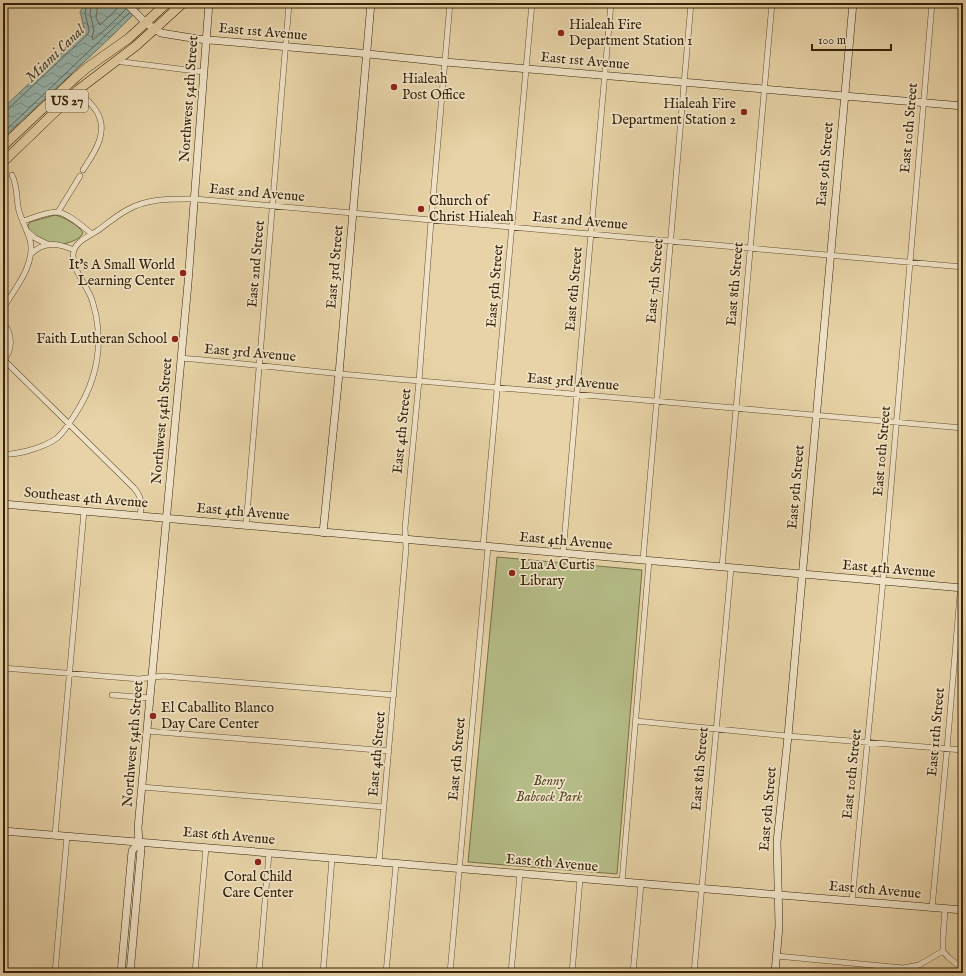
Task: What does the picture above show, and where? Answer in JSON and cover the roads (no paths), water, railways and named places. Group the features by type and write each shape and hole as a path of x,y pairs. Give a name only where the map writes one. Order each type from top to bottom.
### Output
{"highway":[{"name":"US 27","path":"3,146 82,72 129,38 166,3"},
{"name":"US 27","path":"3,162 78,90 137,45 182,3"}],"main road":[{"name":"East 1st Avenue","path":"126,3 146,23 155,29 166,34 206,40 764,90 963,106"},
{"name":"Northwest 54th Street","path":"130,973 141,849 138,842 138,828 195,199 209,3"},
{"name":"East 3rd Street","path":"323,532 339,374 371,3"},
{"name":"East 9th Street","path":"775,973 779,926 776,856 853,3"},
{"name":"Southeast 4th Avenue","path":"4,504 167,518"},
{"name":"East 4th Avenue","path":"167,518 962,588"},
{"name":"East 6th Avenue","path":"3,831 963,910"},
{"name":"Northwest 54th Street","path":"121,973 132,851 138,842"},
{"path":"124,937 126,947 124,973"}],"street":[{"name":"East 4th Street","path":"379,862 406,548 405,528 419,381 450,3"},
{"name":"East 5th Street","path":"450,973 460,869 486,547 497,388 532,3"},
{"name":"East 6th Street","path":"563,554 611,3"},
{"name":"East 7th Street","path":"622,882 636,721 657,400 691,3"},
{"name":"East 8th Street","path":"722,567 772,3"},
{"name":"East 10th Street","path":"852,901 883,581 932,3"},
{"name":"East 2nd Street","path":"246,526 289,4"},
{"path":"115,61 204,72"},
{"path":"78,90 99,117 100,127 98,146 83,170"},
{"path":"3,308 23,275 31,254 30,242 18,206 16,186 12,175"},
{"path":"58,212 80,176"},
{"name":"East 2nd Avenue","path":"74,250 78,244 92,234 128,210 143,203 161,199 195,199 963,267"},
{"path":"23,221 58,212 67,215 92,234"},
{"path":"26,230 35,238 49,245"},
{"path":"3,454 20,453 46,445 61,434 81,405 91,385 96,366 98,341 93,303 75,265 73,256 74,250 65,246 49,245 40,246 31,254"},
{"path":"3,323 8,328 11,339 9,351 3,360 137,490 142,500 140,516"},
{"name":"East 3rd Avenue","path":"181,358 339,374 657,400 963,428"},
{"path":"3,518 4,504"},
{"path":"55,835 84,511"},
{"name":"East 11th Street","path":"932,908 962,588 963,559"},
{"name":"East 8th Street","path":"694,973 731,568"},
{"path":"3,668 139,679 163,676 394,695"},
{"path":"112,695 150,698"},
{"path":"636,721 788,736 963,750"},
{"path":"147,731 389,751"},
{"path":"142,787 384,807"},
{"path":"3,831 3,836"},
{"path":"55,973 67,836"},
{"path":"195,973 206,847"},
{"path":"259,973 269,853"},
{"path":"323,973 332,858"},
{"path":"386,973 396,864"},
{"path":"511,973 520,874"},
{"path":"572,973 580,878"},
{"path":"633,973 641,884"},
{"path":"945,909 943,951 963,969"},
{"path":"777,956 903,968 910,970 943,951"}],"water":[{"path":"84,3 145,3 3,138 3,108 85,31 80,13"}],"place":[{"name":"Hialeah Fire Department Station 1","path":"561,33"},
{"name":"Hialeah Post Office","path":"394,87"},
{"name":"Hialeah Fire Department Station 2","path":"744,112"},
{"name":"Church of Christ Hialeah","path":"421,209"},
{"name":"It's A Small World Learning Center","path":"183,273"},
{"name":"Faith Lutheran School","path":"175,339"},
{"name":"Lua A Curtis Library","path":"512,573"},
{"name":"El Caballito Blanco Day Care Center","path":"153,716"},
{"name":"Coral Child Care Center","path":"258,862"}],"water label":[{"name":"Miami Canal","path":"55,54"}],"park label":[{"name":"Benny Babcock Park","path":"549,790"}]}
